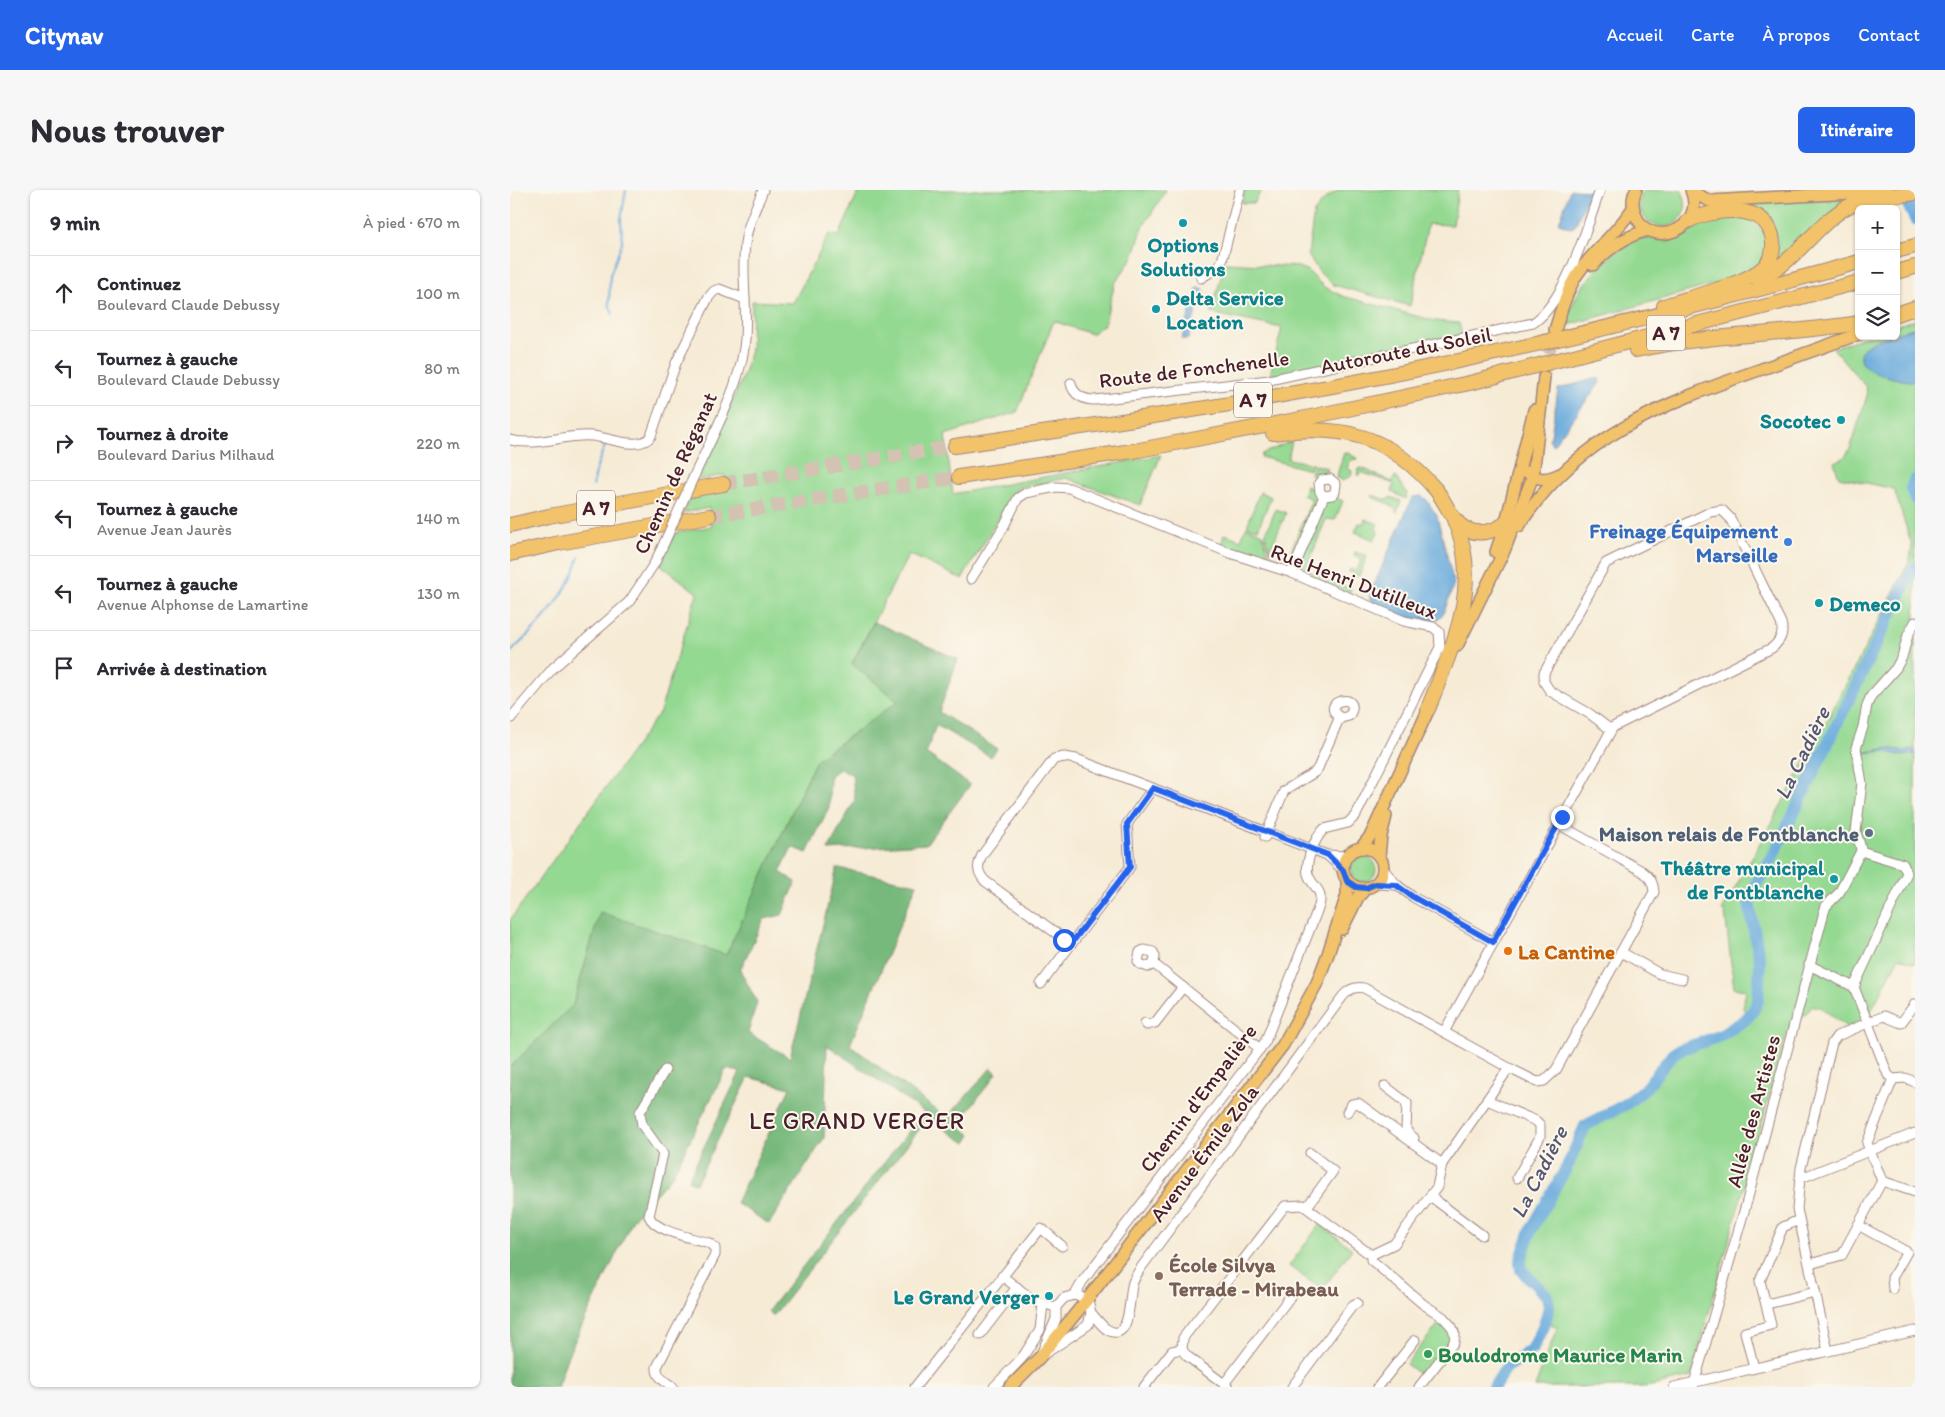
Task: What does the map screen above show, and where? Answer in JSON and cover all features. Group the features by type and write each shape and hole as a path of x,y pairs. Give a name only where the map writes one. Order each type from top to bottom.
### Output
{"highway":[{"path":"1652,309 1728,289 1765,275 1792,256 1828,220 1852,205 1879,197 1915,192"},
{"path":"1548,342 1749,277 1763,268 1771,255 1774,245 1769,228 1764,221 1755,215 1733,211 1718,211 1701,215 1688,222"},
{"path":"1900,251 1915,246"},
{"name":"Autoroute du Soleil","path":"955,446 1288,394 1390,375 1548,342 1657,316 1855,263"},
{"path":"1900,271 1915,267"},
{"name":"Autoroute du Soleil","path":"959,477 1138,450 1301,419 1474,382 1855,283"},
{"path":"1900,313 1915,308"},
{"path":"1474,382 1535,372 1688,340 1806,330 1855,323"},
{"path":"1138,450 1302,429 1331,430 1351,433 1383,446 1411,463 1439,493 1449,510 1457,528 1467,575 1466,598 1456,635 1428,709"},
{"name":"A 7","path":"510,525 723,484"},
{"path":"1449,510 1462,527 1476,532 1490,532 1520,512"},
{"name":"A 7","path":"510,554 559,543 709,516"}],"main road":[{"path":"1633,191 1633,208 1641,224 1649,230 1665,234 1674,232 1688,222 1694,208 1692,191"},
{"path":"1692,191 1710,201 1915,192"},
{"path":"1633,208 1621,225 1596,250 1577,276 1565,298 1557,325 1581,279 1603,255 1623,239 1649,230"},
{"path":"1900,319 1915,314"},
{"path":"1504,551 1533,507 1564,472 1603,439 1658,408 1855,335"},
{"path":"1010,1387 1040,1357 1059,1324 1086,1301 1283,1045 1317,983 1347,895 1347,881 1343,870 1346,856 1350,852 1361,848 1371,835 1468,623 1504,551 1520,512 1532,476 1544,377 1506,522 1468,623"},
{"path":"1521,462 1526,471 1532,476 1546,479 1564,472"},
{"path":"1328,954 1358,897 1382,876 1383,869 1379,856 1385,820 1399,777"},
{"path":"1361,848 1374,851 1379,856"},
{"path":"1347,881 1356,887 1370,886"}],"street":[{"name":"Chemin de Réganat","path":"510,719 553,668 624,608 641,585 661,550 735,384 742,362 745,339 745,244 749,225 763,190"},
{"path":"1201,278 1220,265 1240,190"},
{"name":"Route de Fonchenelle","path":"1071,384 1075,394 1086,399 1095,400 1269,380 1533,323 1551,305 1578,255 1600,190"},
{"path":"510,440 533,442 579,435 596,436 617,441 642,443 648,441 676,363 708,298 714,291 719,289 745,299"},
{"name":"Rue Henri Dutilleux","path":"971,579 1003,528 1018,498 1026,493 1056,487 1073,488 1230,552 1292,573 1404,621 1433,627 1438,632 1441,640 1440,647 1356,815 1348,823 1324,829 1320,833 1313,850"},
{"path":"1292,573 1324,496"},
{"path":"1558,824 1642,871 1649,876 1654,892 1552,1076 1544,1081 1537,1082 1444,1032 1493,942 1558,824 1610,730 1618,723 1772,648 1780,639 1781,622 1730,518 1722,510 1710,512 1606,563 1544,673 1544,682 1550,691 1598,719 1610,730"},
{"path":"1854,987 1906,873 1903,864 1861,851 1856,832 1862,782 1856,748 1871,696 1896,668 1902,657 1908,635 1915,622"},
{"path":"1266,835 1284,791 1311,775 1318,768 1340,718"},
{"path":"1071,944 985,881 978,873 977,865 982,855 1054,759 1064,757 1076,758 1266,835 1328,855 1346,856"},
{"path":"1041,984 1130,867 1127,824 1153,788"},
{"name":"Chemin d'Empalière","path":"1074,1295 1268,1037 1319,906 1321,894 1308,872 1313,850"},
{"name":"Allée des Artistes","path":"1693,1385 1747,1201 1826,906 1839,893 1861,851"},
{"path":"1328,855 1343,870"},
{"path":"1383,869 1396,885 1413,897 1493,942"},
{"path":"1370,886 1396,885"},
{"path":"1621,952 1660,974 1682,979"},
{"path":"1154,964 1260,1050"},
{"path":"1810,965 1854,987 1888,1075 1893,1079 1905,1078 1915,1082"},
{"path":"1145,1023 1148,1025 1154,1023 1183,987"},
{"name":"Avenue Émile Zola","path":"1106,1329 1116,1331 1122,1329 1128,1321 1132,1286 1140,1268 1350,989 1364,988 1444,1032"},
{"path":"1828,1351 1797,1209 1801,1168 1812,1122 1832,1043 1837,1036 1884,1016 1901,1023 1915,1004"},
{"path":"1371,1255 1394,1244 1437,1187 1443,1162 1509,1068"},
{"path":"665,1070 640,1112 642,1125 663,1154 649,1216 651,1220 663,1229 709,1243 715,1248 715,1255 656,1367 659,1377 673,1387"},
{"path":"1893,1079 1867,1143 1882,1181 1915,1192"},
{"path":"1385,1086 1407,1103 1406,1131 1443,1162"},
{"path":"1487,1100 1536,1121 1540,1125 1540,1137 1517,1178"},
{"path":"1347,1112 1352,1104 1358,1103 1443,1162"},
{"path":"1801,1178 1915,1133"},
{"path":"1307,1207 1333,1171 1310,1153"},
{"path":"1810,1264 1842,1255 1882,1181"},
{"path":"1430,1196 1482,1235"},
{"path":"1293,1293 1226,1385 1187,1356 1182,1349 1183,1338 1286,1206 1303,1204 1371,1255 1371,1260 1423,1304 1443,1317 1452,1327 1455,1335 1454,1342 1419,1387"},
{"path":"1754,1368 1745,1332 1771,1326 1760,1281 1783,1226 1799,1220"},
{"path":"1858,1225 1908,1252 1892,1278 1893,1289"},
{"path":"915,1387 1040,1228 1062,1246"},
{"path":"1002,1276 1036,1302 1056,1307"},
{"path":"980,1335 1017,1287"},
{"path":"1767,1304 1815,1292"},
{"path":"1056,1307 1064,1298 1074,1295 1086,1301 1091,1313 1106,1329"},
{"path":"1292,1387 1352,1305 1357,1303"},
{"path":"994,1387 1022,1358 1040,1330 1043,1304"},
{"path":"1056,1307 1059,1324 1073,1332 1106,1329"},
{"path":"1040,1357 1088,1325 1091,1313"},
{"path":"1674,1387 1693,1385 1754,1368 1915,1331"},
{"path":"1378,1387 1415,1340"},
{"path":"1144,1387 1172,1351 1182,1349"}],"green space":[{"path":"859,190 1166,190 1143,227 1133,257 1115,283 1104,325 1091,334 1054,321 1017,412 945,435 953,494 1161,455 1140,505 1066,478 1017,488 962,579 909,554 852,663 898,701 816,760 726,956 600,913 573,1005 510,1067 510,920 660,712 697,593 661,565 675,533 712,526 709,508 683,513 689,499 727,491 725,475 698,480 744,374 751,349 752,301 793,303 829,234 839,236"},
{"path":"1245,190 1262,190 1254,203 1242,203"},
{"path":"1338,190 1458,190 1453,225 1428,224 1410,306 1334,285 1320,273 1308,255 1314,212 1324,200"},
{"path":"1644,190 1681,190 1685,206 1684,212 1678,221 1670,226 1661,226 1652,224 1645,218 1641,211 1640,201"},
{"path":"1855,196 1769,268 1778,241 1746,208 1742,201"},
{"path":"1743,217 1757,225 1765,234 1767,246 1763,262 1726,281 1565,326 1576,298 1591,275 1634,237 1671,241 1689,231 1693,225 1711,218"},
{"path":"1225,263 1298,267 1308,271 1324,287 1342,296 1435,321 1459,323 1462,335 1272,377 1270,375 1282,328 1211,313"},
{"path":"1915,319 1915,964 1899,957 1869,1015 1848,1028 1819,1006 1817,1008 1813,1006 1787,1033 1691,1377 1646,1387 1535,1387 1557,1328 1547,1321 1550,1309 1544,1291 1525,1274 1522,1267 1522,1260 1531,1235 1564,1177 1584,1131 1590,1124 1627,1105 1641,1094 1674,1055 1680,1051 1720,1039 1751,1019 1743,1008 1746,990 1734,988 1725,912 1722,911 1795,780 1910,559 1912,546 1894,489 1839,477 1834,462 1844,458 1850,449 1867,396 1866,387 1833,348 1856,340 1900,340 1900,325"},
{"path":"1292,441 1288,459 1313,464 1310,470 1261,457 1262,454"},
{"path":"1344,453 1348,453 1358,459 1351,460 1347,468 1352,471 1351,476 1342,481 1340,478 1336,478"},
{"path":"1315,465 1327,468 1326,475 1318,480 1319,477 1311,474"},
{"path":"1362,468 1392,482 1395,476 1407,493 1406,499 1392,492 1394,484 1361,472 1357,475 1358,469"},
{"path":"1306,486 1315,490 1318,499 1293,558 1288,558 1312,499 1303,495"},
{"path":"1260,492 1271,497 1258,529 1247,526"},
{"path":"1372,495 1388,500 1390,497 1401,501 1397,513 1396,509 1391,507 1391,505 1372,497"},
{"path":"1334,497 1343,501 1335,520 1326,519 1306,570 1351,589 1349,594 1301,573 1300,570 1300,562 1303,563 1305,559 1302,557 1325,502"},
{"path":"1276,509 1286,513 1283,521 1280,521 1282,523 1272,545 1270,545 1270,552 1265,535"},
{"path":"1365,519 1378,524 1376,528 1378,532 1374,540 1355,532 1359,523 1363,524"},
{"path":"1246,527 1263,534 1268,553 1285,561 1292,561 1284,565 1276,562 1275,564 1224,546 1222,543 1224,534 1241,540"},
{"path":"1355,552 1367,556 1359,576 1349,572 1350,569 1356,571 1362,559 1354,555"},
{"path":"874,622 958,659 939,712 997,749 991,757 936,725 926,753 970,785 926,844 828,850 855,800 852,774 840,769 830,775 829,807 807,853 792,847 780,872 796,882 782,915 764,919 740,970 757,1002 748,1033 790,1058 837,868 917,884 850,1045 947,1118 991,1068 997,1073 957,1125 971,1135 966,1143 928,1118 773,1316 768,1311 924,1112 827,1045 824,1138 769,1224 736,1203 790,1088 749,1077 696,1184 688,1180 740,1072 726,1069 672,1176 633,1219 568,1355 557,1387 510,1387 510,1067 573,1005 600,912 726,955 816,760 898,701 852,664"},
{"path":"1363,856 1373,859 1376,869 1373,879 1363,882 1353,879 1350,869 1353,859"},
{"path":"1320,1224 1352,1249 1322,1290 1289,1266"},
{"name":"Boulodrome Maurice Marin","path":"1442,1320 1451,1332 1450,1341 1440,1358 1423,1377 1406,1364"}],"water":[{"path":"1570,190 1590,191 1575,226 1571,228 1559,223"},
{"path":"1197,288 1203,288 1205,294 1199,302 1188,339 1182,339"},
{"path":"1915,327 1915,381 1885,376 1867,368 1861,360 1860,353 1866,346 1878,340 1900,340 1900,333"},
{"path":"1597,378 1600,380 1599,384 1553,445 1549,439 1558,389"},
{"path":"1421,496 1426,499 1437,516 1454,584 1443,615 1439,619 1431,621 1405,617 1373,603 1370,599 1370,594 1411,500 1413,497"},
{"path":"1888,748 1904,751 1915,749 1915,754 1902,756 1885,751 1862,753"}],"waterway":[{"path":"613,314 609,304 610,275 622,243 621,219 626,190"},
{"name":"La Cadière","path":"1906,201 1915,219"},
{"path":"593,486 597,466 606,443"},
{"name":"La Cadière","path":"1915,480 1911,488 1915,499"},
{"path":"510,653 542,621 560,597 568,585 579,557"},
{"name":"La Cadière","path":"1494,1387 1506,1368 1533,1348 1545,1322 1549,1307 1547,1296 1521,1270 1520,1262 1531,1230 1568,1165 1585,1126 1626,1104 1644,1090 1672,1055 1679,1050 1720,1036 1745,1020 1753,1011 1758,1001 1760,962 1748,898 1775,852 1906,582 1915,568"}],"tunnel":[{"path":"1545,370 1555,332"},
{"path":"723,484 955,446"},
{"path":"709,516 959,477"}],"place":[{"name":"Options Solutions","path":"1183,223"},
{"name":"Delta Service Location","path":"1156,309"},
{"name":"Socotec","path":"1841,420"},
{"name":"Freinage Équipement Marseille","path":"1788,542"},
{"name":"Demeco","path":"1819,603"},
{"name":"Maison relais de Fontblanche","path":"1869,833"},
{"name":"Théâtre municipal de Fontblanche","path":"1834,879"},
{"name":"La Cantine","path":"1508,951"},
{"name":"École Silvya Terrade - Mirabeau","path":"1159,1276"},
{"name":"Le Grand Verger","path":"1049,1296"},
{"name":"Boulodrome Maurice Marin","path":"1428,1354"}],"district":[{"name":"LE GRAND VERGER","path":"857,1120"}],"route":[{"path":"1064,940 1071,944 1130,867 1126,833 1127,824 1153,788 1328,855 1343,870 1347,881 1356,887 1366,888 1375,884 1396,885 1413,897 1493,942 1562,817"}]}
